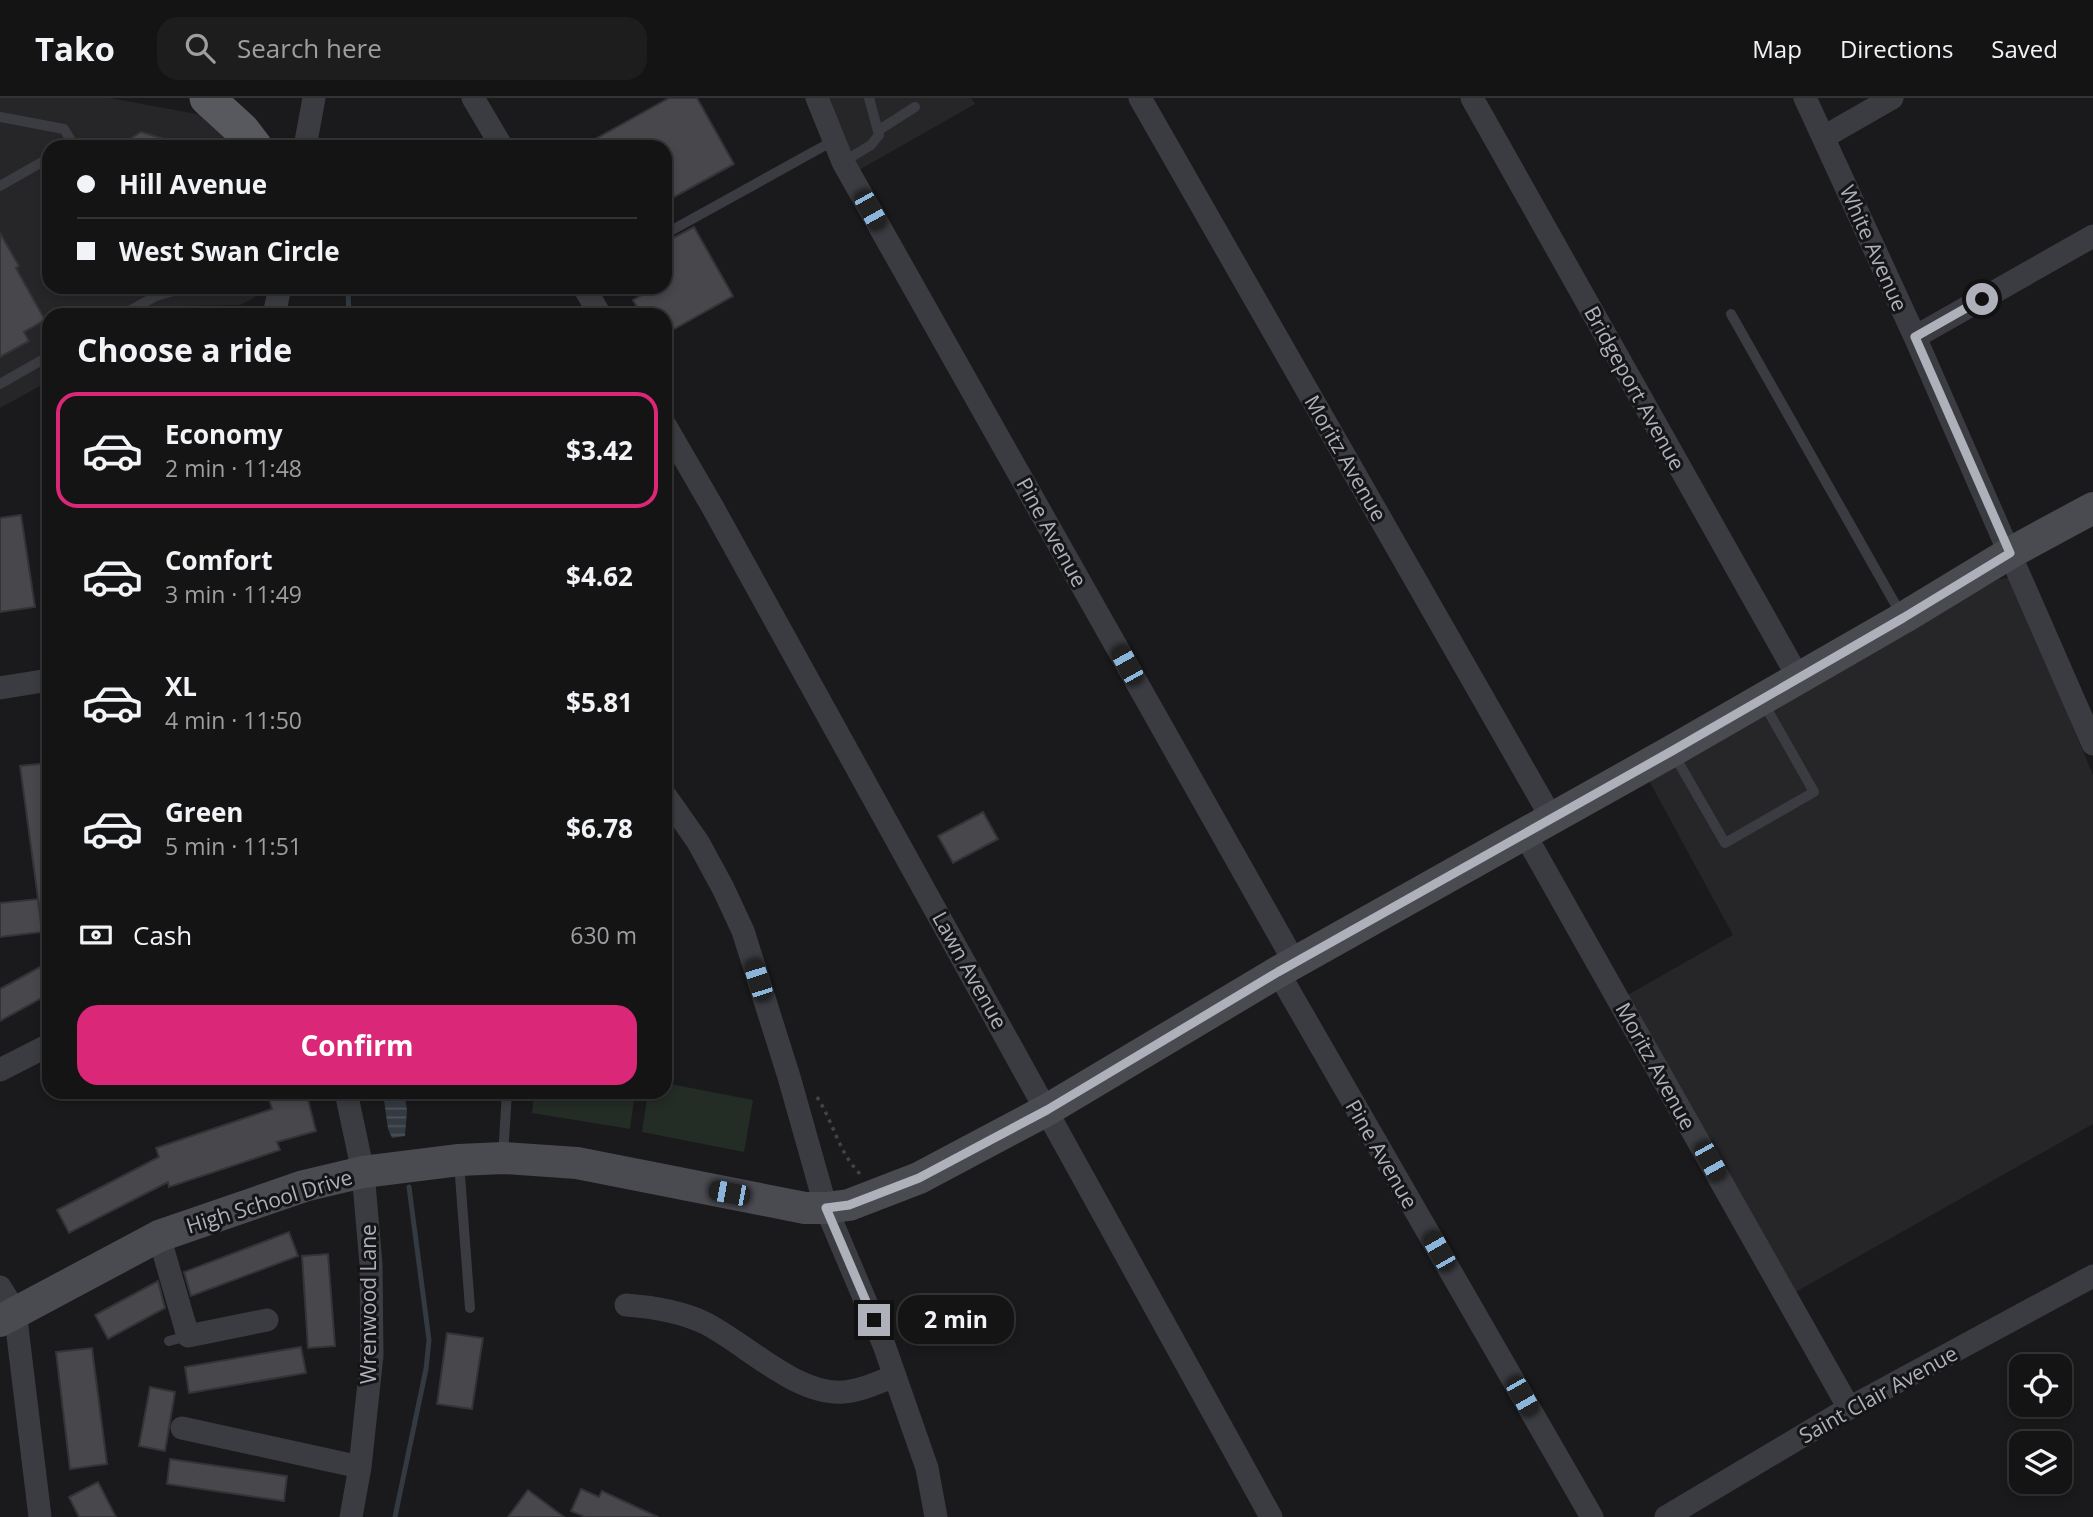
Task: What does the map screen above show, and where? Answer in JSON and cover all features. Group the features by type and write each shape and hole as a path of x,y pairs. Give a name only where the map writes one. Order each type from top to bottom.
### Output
{"main road":[{"path":"207,98 249,140"}],"street":[{"path":"307,140 314,98"},
{"path":"473,98 498,140"},
{"name":"Pine Avenue","path":"817,98 843,162 1592,1517"},
{"name":"Moritz Avenue","path":"1140,98 1538,825 1849,1408"},
{"name":"Bridgeport Avenue","path":"1472,98 1798,677"},
{"name":"White Avenue","path":"1805,98 1915,337 2093,744"},
{"path":"1824,137 1892,98"},
{"path":"1915,337 2093,236"},
{"name":"Lawn Avenue","path":"672,437 1271,1517"},
{"name":"High School Drive","path":"5,1306 159,1236 304,1186 363,1172 458,1160 503,1158 577,1163 805,1208 849,1205 919,1178 1047,1110 1286,967 1672,751 2010,553 2093,508"},
{"path":"0,688 42,681"},
{"path":"672,805 698,842 743,931 789,1077 826,1208 884,1345 927,1468 936,1517"},
{"path":"0,1070 42,1049"},
{"name":"Wrenwood Lane","path":"347,1099 363,1172 371,1264 372,1355 360,1467 351,1517"},
{"path":"159,1236 178,1338 267,1320"},
{"name":"Saint Clair Avenue","path":"1666,1517 1849,1408 2093,1276"},
{"path":"626,1304 677,1313 703,1322 739,1342 771,1366 817,1389 842,1393 895,1376"},
{"path":"5,1306 40,1517"},
{"path":"182,1428 360,1467"}],"lane":[{"path":"843,162 872,145 879,135 869,98"},
{"path":"879,130 915,107"},
{"path":"0,117 64,129 69,140"},
{"path":"672,230 833,141"},
{"path":"0,186 42,162"},
{"path":"131,308 150,294"},
{"path":"1731,314 1903,618"},
{"path":"0,384 42,360"},
{"path":"1672,751 1725,843 1814,792 1761,699"},
{"path":"503,1158 507,1099"},
{"path":"458,1160 470,1308"}],"path":[{"path":"789,1077 808,1083 831,1119 844,1156 880,1193"}],"shaded area":[{"path":"0,98 110,98 202,115 236,140 42,140 42,294 261,294 240,305 181,308 42,308 42,385 0,408"},
{"path":"829,98 971,98 975,104 859,170 842,135"},
{"path":"2008,578 2013,583 2093,775 2093,1124 1792,1294 1626,996 1733,935 1647,777 1999,579"},
{"path":"672,1084 753,1100 744,1152 642,1132 647,1099 672,1099"},
{"path":"384,1099 405,1099 405,1136 392,1138"},
{"path":"533,1099 634,1099 630,1129 532,1113"}],"building":[{"path":"669,98 697,98 734,164 672,198 672,140 594,140"},
{"path":"141,132 168,140 128,140"},
{"path":"694,227 733,296 672,330 672,308 638,308 633,300 643,294 672,294 672,238"},
{"path":"0,233 19,266 16,268 42,315 42,322 24,332 29,341 0,357"},
{"path":"21,515 35,607 0,612 0,518"},
{"path":"42,764 42,913 40,913 20,766"},
{"path":"983,812 998,839 953,863 938,836"},
{"path":"38,899 42,932 0,937 0,903"},
{"path":"42,966 42,998 0,1021 0,989"},
{"path":"269,1099 308,1099 316,1131 277,1142 280,1150 169,1187 168,1182 69,1233 57,1210 159,1157 156,1148 272,1109"},
{"path":"289,1232 298,1256 191,1296 184,1272"},
{"path":"328,1254 335,1346 308,1348 302,1256"},
{"path":"158,1281 165,1308 108,1339 95,1315"},
{"path":"447,1333 483,1338 472,1409 437,1404"},
{"path":"301,1347 306,1373 189,1393 185,1367"},
{"path":"92,1348 107,1464 70,1469 56,1352"},
{"path":"150,1387 175,1392 165,1451 139,1446"},
{"path":"170,1459 287,1476 284,1501 167,1484"},
{"path":"98,1482 116,1517 79,1517 69,1497"},
{"path":"581,1489 599,1497 602,1491 658,1517 585,1517 571,1511"},
{"path":"528,1490 564,1517 508,1517"}],"waterway":[{"path":"348,294 349,308"},
{"path":"395,1517 426,1369 429,1340 409,1187"}],"route":[{"path":"874,1320 826,1208 849,1205 919,1178 1047,1110 1278,972 1672,751 2010,553 1915,337 1982,299"}]}
